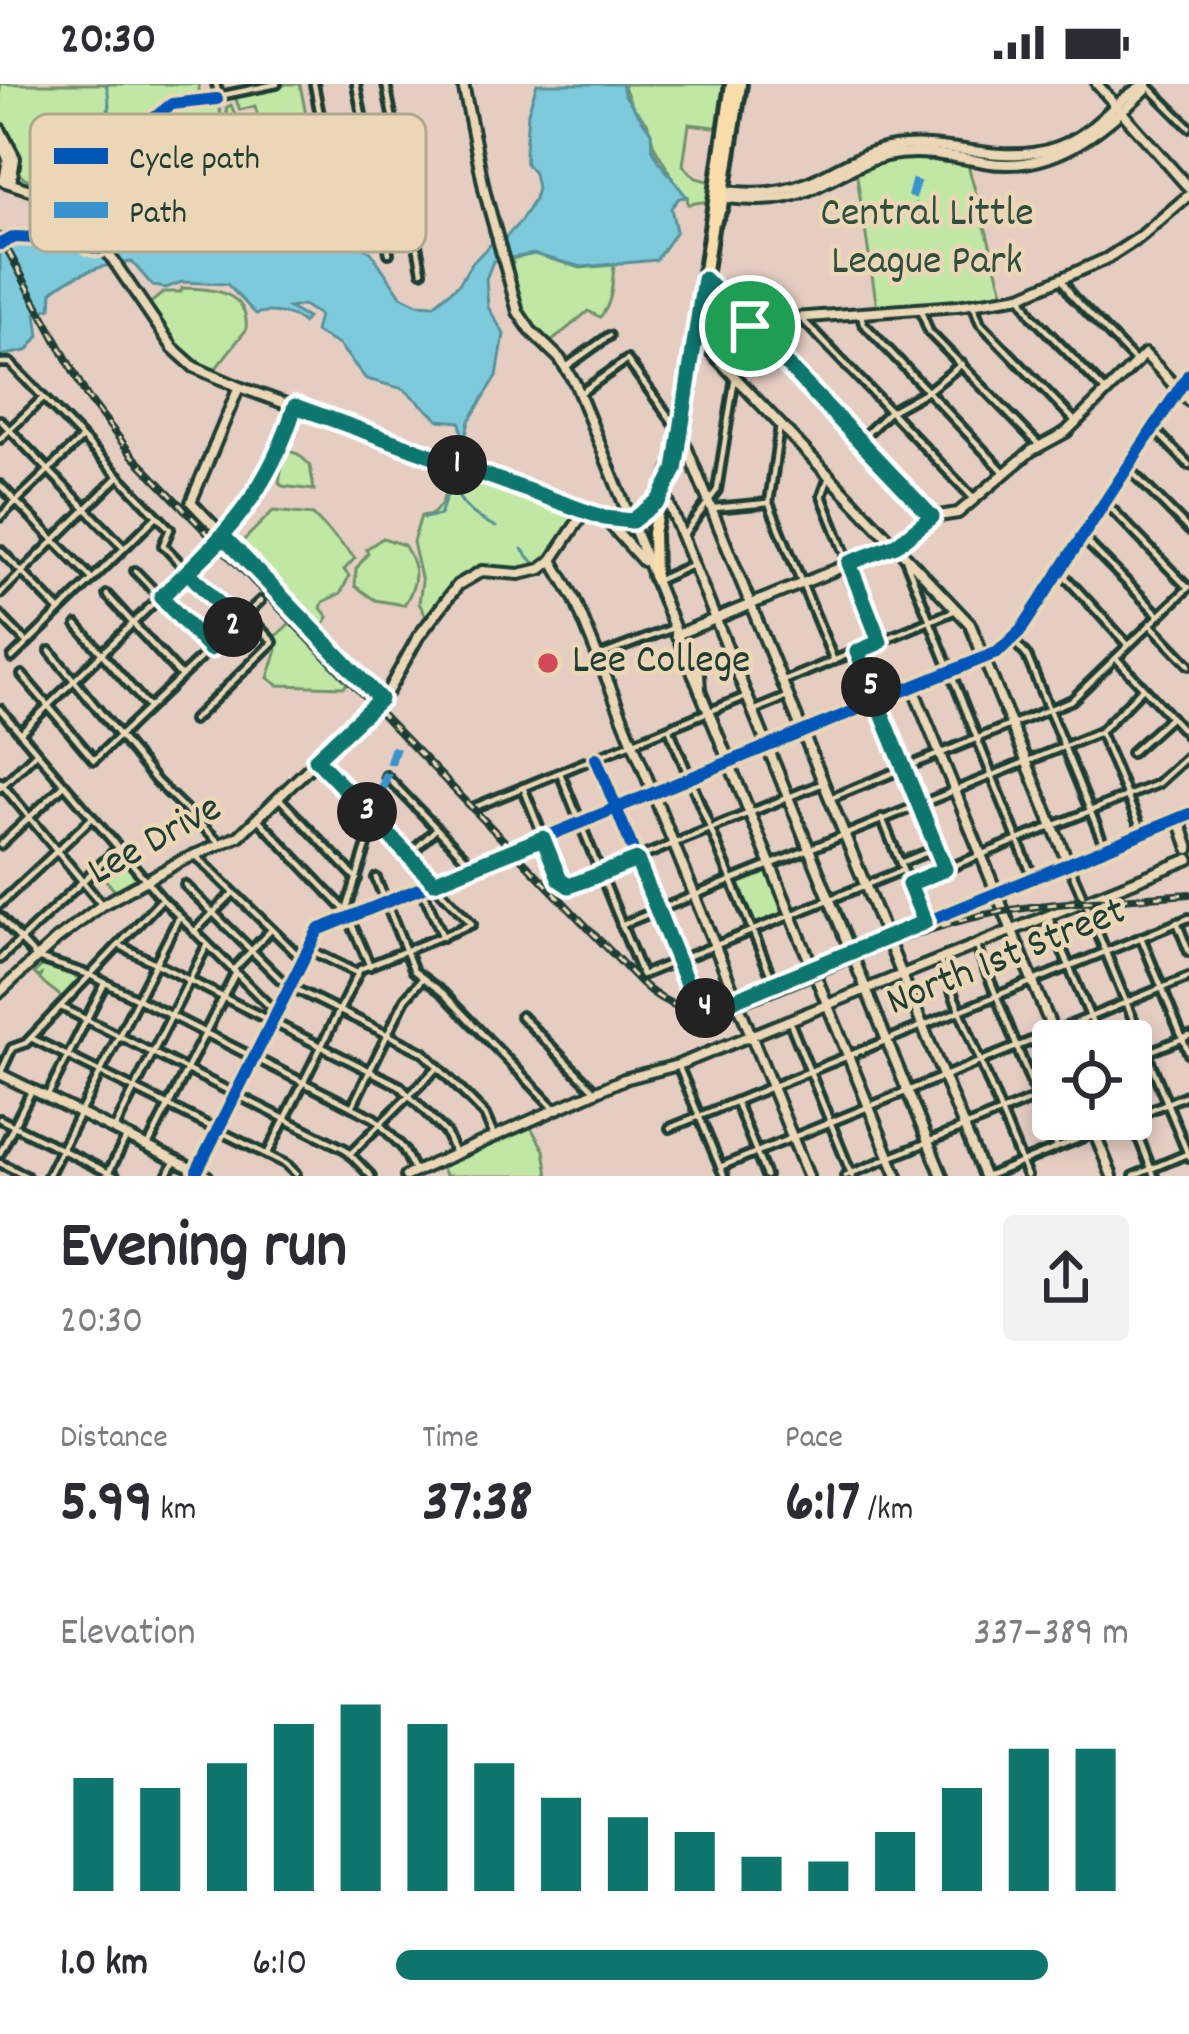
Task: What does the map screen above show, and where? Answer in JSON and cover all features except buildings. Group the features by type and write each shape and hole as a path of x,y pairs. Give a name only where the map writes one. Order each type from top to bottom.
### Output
{"main road":[{"path":"655,579 652,533 675,470 736,84"},
{"path":"632,521 662,496"}],"street":[{"path":"217,84 219,96 277,84"},
{"path":"314,84 320,114"},
{"path":"356,84 362,114"},
{"path":"386,84 392,114"},
{"path":"463,84 496,234 522,320 566,367 579,394 675,631 699,674 700,690 729,764 897,1176"},
{"path":"736,310 759,319 801,318 1021,296 1063,281 1140,237 1189,191 1097,84"},
{"path":"719,194 778,195 888,152 939,150 1020,160 1063,149 1120,110 1146,84 1189,127"},
{"path":"0,129 15,158 5,182"},
{"path":"0,140 8,159 5,182"},
{"path":"108,252 163,337 204,372 604,518 632,521"},
{"path":"418,252 422,271"},
{"path":"704,279 932,517"},
{"path":"1063,281 1136,362"},
{"path":"1021,296 1032,316 1106,393"},
{"path":"973,304 980,322 1076,422"},
{"path":"920,308 927,329 1040,446"},
{"path":"860,313 863,323 1004,472"},
{"path":"801,318 974,500"},
{"path":"752,329 759,319"},
{"path":"566,367 610,336"},
{"path":"696,336 958,609 975,633 1082,895"},
{"path":"591,349 596,356"},
{"path":"597,657 715,618 896,545 932,517 952,516 1004,472 1059,438 1145,354 1189,401"},
{"path":"579,394 627,360 681,434 986,1176 1076,1140"},
{"path":"3,362 44,398 170,530 164,545 237,623"},
{"path":"859,441 889,412 962,364"},
{"path":"196,1171 318,931 348,914 986,658 1013,640 1189,374"},
{"path":"682,538 712,503 717,490 735,377"},
{"path":"239,387 191,502 380,699"},
{"path":"0,439 44,398"},
{"path":"20,734 224,537 258,493 295,406"},
{"path":"0,420 124,548"},
{"path":"780,425 769,502 834,661"},
{"path":"1153,428 1189,465"},
{"path":"0,517 82,438"},
{"path":"1127,466 1189,530"},
{"path":"1,591 119,476"},
{"path":"829,477 822,496 880,642"},
{"path":"0,485 92,579"},
{"path":"662,496 694,564 942,1176"},
{"path":"831,798 1072,700 1189,588 1105,501"},
{"path":"712,503 769,502"},
{"path":"585,511 552,560 575,600 808,1176"},
{"path":"11,658 157,516"},
{"path":"604,518 655,579"},
{"path":"1082,537 1159,615"},
{"path":"0,550 59,611"},
{"path":"906,555 928,623 1033,878"},
{"name":"Lee Drive","path":"0,992 102,905 194,854 239,836 380,699 397,679 418,637 467,577 482,571 532,573 552,560"},
{"path":"655,579 694,564"},
{"path":"1059,570 1128,646"},
{"path":"135,571 210,649"},
{"path":"107,595 181,676"},
{"path":"22,675 94,760 260,601"},
{"path":"784,681 958,609"},
{"path":"193,720 273,642 247,614"},
{"path":"0,615 27,643"},
{"path":"1150,624 1189,665"},
{"path":"76,625 149,708"},
{"path":"1013,640 1027,656 1106,848"},
{"path":"50,651 156,781 222,846"},
{"path":"857,652 945,869"},
{"path":"1116,658 1189,737"},
{"path":"914,688 1049,1020"},
{"path":"621,925 1100,732 1143,688"},
{"path":"475,807 747,696"},
{"path":"753,711 790,696"},
{"path":"0,709 146,881 274,1018"},
{"path":"1130,753 1171,717"},
{"path":"0,730 9,721"},
{"path":"669,728 775,984"},
{"path":"1100,732 1142,833"},
{"path":"37,752 1,785 102,905"},
{"path":"909,884 1156,784 1189,755"},
{"path":"596,758 697,1009 775,984 1184,817 1189,850"},
{"path":"267,1154 357,974 472,925 316,759"},
{"path":"560,773 642,975 867,885 937,848"},
{"path":"386,776 473,866"},
{"path":"523,787 565,886 825,782"},
{"path":"0,845 64,785"},
{"path":"278,796 357,880"},
{"path":"0,904 92,818"},
{"path":"256,818 348,914 370,966"},
{"path":"882,818 925,922"},
{"path":"348,914 375,820"},
{"path":"409,855 436,828"},
{"path":"0,959 118,848"},
{"path":"194,854 303,960"},
{"path":"0,917 37,958 90,975 352,1107 404,1148 415,1174 638,1074 678,1065 1189,859"},
{"path":"376,878 412,968 443,993 555,1109"},
{"path":"184,884 290,986 423,1052 485,1115 494,1136"},
{"path":"421,887 443,938"},
{"path":"194,932 233,893"},
{"path":"162,899 31,1038 12,1048 0,1074 207,1176"},
{"path":"1087,906 1133,1020"},
{"path":"1048,915 1091,1020"},
{"path":"48,1176 179,917"},
{"name":"North 1st Street","path":"670,1128 1189,918"},
{"path":"1177,922 1189,952"},
{"path":"148,1147 234,971 272,930"},
{"path":"1141,937 1186,1037 1189,1054"},
{"path":"119,945 274,1018 400,1086 446,1133 455,1154"},
{"path":"114,1130 207,945"},
{"path":"976,945 1032,1081"},
{"path":"308,949 357,974"},
{"path":"939,959 1027,1176"},
{"path":"1084,1020 1189,977"},
{"path":"352,1107 405,999 422,978"},
{"path":"47,1097 105,983"},
{"path":"61,1006 351,1154 370,1176"},
{"path":"521,1016 595,1092"},
{"path":"789,1020 850,1175 1032,1100"},
{"path":"1152,1051 1186,1037"},
{"path":"31,1038 267,1154 296,1174"},
{"path":"720,1167 1032,1043"},
{"path":"678,1065 724,1176"},
{"path":"1134,1176 1188,1155 1152,1066"},
{"path":"351,1154 438,1067"},
{"path":"0,1153 32,1090"},
{"path":"1152,1109 1189,1094"},
{"path":"736,1102 766,1176"},
{"path":"0,1119 110,1175 127,1136"},
{"path":"1055,1140 1058,1148"},
{"path":"1098,1140 1112,1176"},
{"path":"1139,1140 1153,1172"},
{"path":"167,1176 175,1160"},
{"path":"0,1163 26,1176"}],"green space":[{"path":"0,84 198,84 201,100 161,107 152,114 110,114 109,104 107,114 30,114 30,181 18,174 15,144 0,123"},
{"path":"300,84 306,114 257,114 255,106 240,110 235,97"},
{"path":"623,84 728,84 722,128 689,124 683,165 696,178 711,182 710,201 688,204"},
{"path":"218,101 221,114 162,114 188,105"},
{"name":"Central Little League Park","path":"909,157 968,165 1004,295 877,308 856,170"},
{"path":"535,254 580,268 614,265 610,299 600,317 588,311 550,343 541,335 522,308 509,265 511,259"},
{"path":"182,288 227,295 246,317 246,330 213,372 180,348 148,305 164,292 181,292"},
{"path":"285,450 310,465 314,490 279,482"},
{"path":"452,471 576,517 544,561 525,570 474,568 459,578 427,618 419,603 422,582 413,542 421,516 433,514 442,503"},
{"path":"273,511 313,515 355,558 344,570 349,576 341,593 323,602 321,608 328,617 320,631 238,546"},
{"path":"383,538 404,545 412,561 414,582 404,605 375,600 355,586 356,569 366,549"},
{"path":"290,623 347,683 344,687 278,685 268,678 277,650 273,639"},
{"path":"119,853 141,878 115,891 98,871"},
{"path":"769,867 788,912 755,926 736,881"},
{"path":"43,965 83,978 63,998 34,973"},
{"path":"530,1126 544,1150 548,1176 446,1176 440,1166"}],"water":[{"path":"537,84 622,84 651,132 660,163 687,197 679,198 671,208 676,231 656,260 582,267 533,254 493,261 486,279 488,307 504,334 497,376 469,421 461,459 457,458 460,422 439,420 404,389 366,379 339,345 315,332 319,315 303,305 289,308 307,318 303,323 281,313 256,314 227,284 153,286 132,262 89,271 59,286 52,292 51,308 36,313 39,336 27,351 0,356 0,246 11,242 30,244 30,252 371,252 401,296 434,305 459,284 494,241 505,238 534,200 537,188 525,151 528,112"}],"waterway":[{"path":"106,84 109,114"},
{"path":"455,472 459,498 471,512 496,527"},
{"path":"424,518 440,515 451,483"},
{"path":"522,549 535,564"}],"railway":[{"path":"0,236 86,395 132,455 659,997 690,1010 726,1010 915,935 972,918 1064,903 1189,894"}],"marked path":[{"path":"916,180 910,203 931,220"},
{"path":"382,790 397,742"}],"cycle path":[{"path":"159,114 172,104 217,99"},
{"path":"0,244 15,237 30,238"},
{"path":"197,1171 318,930 998,652 1021,630 1189,374"},
{"path":"596,758 697,1009 775,984 1189,814"}],"place":[{"name":"Lee College","path":"548,663"}],"route":[{"path":"704,279 750,326 932,517 896,545 849,563 880,642 857,652 945,869 909,884 925,922 736,999 697,1009 637,860 569,886 562,884 543,838 434,882 316,759 380,699 224,537 188,572 237,623 210,649 161,597 251,504 295,406 604,518 632,521 654,506 675,470 704,279"}]}
